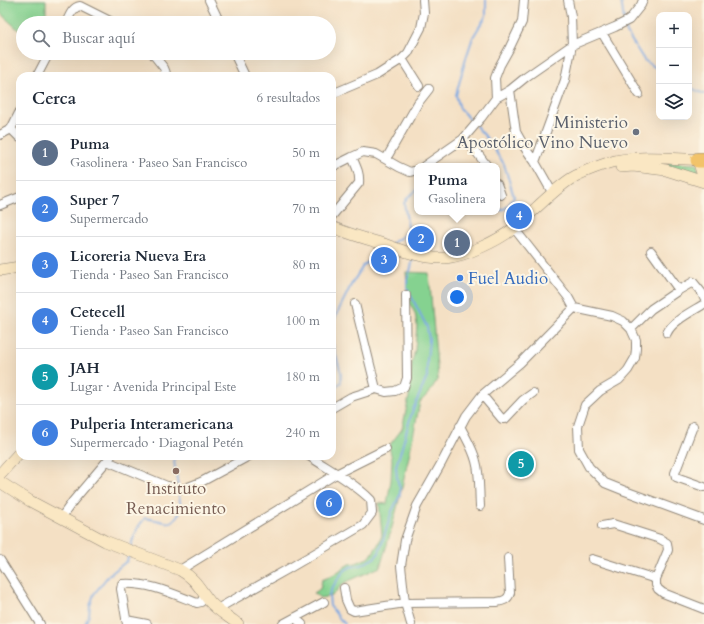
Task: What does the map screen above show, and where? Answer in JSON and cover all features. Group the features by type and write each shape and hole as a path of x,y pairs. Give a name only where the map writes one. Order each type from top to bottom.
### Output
{"street":[{"path":"209,0 217,16"},
{"path":"336,92 377,75 402,59 408,53 421,28 424,13 423,0"},
{"path":"496,98 495,78 522,22 524,0"},
{"path":"535,162 564,80 572,45 571,17 568,0"},
{"path":"428,163 465,136 496,98 510,90 572,45 629,20 641,5 643,0"},
{"path":"70,16 76,6 80,6 100,16"},
{"path":"602,33 639,94"},
{"path":"402,59 419,86"},
{"path":"41,72 46,60"},
{"path":"158,60 166,72"},
{"path":"237,60 243,72"},
{"path":"386,159 418,103 430,89"},
{"path":"510,90 516,132 552,192"},
{"path":"0,135 11,130 16,120"},
{"path":"11,130 16,134"},
{"path":"465,136 485,163"},
{"path":"336,165 363,152 376,154 410,172 414,171"},
{"path":"336,211 359,183 360,176 352,157"},
{"path":"424,258 445,258 483,246 513,228 552,192 570,179 608,163 644,158 702,160 704,179"},
{"path":"336,228 364,238 402,256 446,262 461,259 487,250 518,232 570,186 610,168 633,166 666,170 704,182"},
{"path":"0,205 16,199"},
{"path":"518,232 568,296 574,308"},
{"path":"652,251 679,290"},
{"path":"0,270 16,268"},
{"path":"631,329 651,309 693,282 704,298"},
{"path":"336,406 351,397 376,389 386,392 404,387 407,378 406,294"},
{"path":"355,304 376,389"},
{"path":"667,333 669,328 674,324 704,304"},
{"path":"574,308 612,316 623,321 631,329 636,340 635,358 628,370 618,380 600,391 584,405 578,426 579,449 589,467 605,483 704,520"},
{"path":"411,624 405,603 401,566 405,540 417,506 460,426 482,395 520,363 574,308"},
{"path":"482,395 502,419 505,419 523,400 533,394"},
{"path":"460,426 477,462 479,473 480,506"},
{"path":"693,426 675,473 676,477 704,487"},
{"path":"180,570 336,474 386,449"},
{"path":"0,474 16,456"},
{"path":"61,518 73,501 108,460"},
{"path":"111,460 167,486 183,489 201,482 242,460"},
{"path":"217,609 363,525 372,513 371,500 362,491 351,482 315,460"},
{"path":"0,482 30,501 105,541 180,570 195,582 217,609 238,624"},
{"path":"602,526 613,524 668,543 668,550 656,579 658,589 663,593 704,609"},
{"path":"344,588 346,600 350,609 354,612 405,603 497,602 506,600 510,594 508,558"},
{"path":"592,559 656,579"},
{"path":"0,560 40,624"},
{"path":"147,624 126,622 121,589 122,584 137,584 159,589 197,603 201,602 205,595"},
{"path":"283,624 324,602"},
{"path":"295,618 302,624"}],"green space":[{"path":"0,0 46,0 46,16 16,16 16,28 0,13"},
{"path":"652,162 697,164 700,177"},
{"path":"406,272 429,273 438,378 430,392 420,402 398,506 380,567 344,583 332,596 320,598 314,593 320,589 322,580 333,575 349,564 356,563 370,557 382,535 379,503 387,504 391,480 392,459 389,446 402,429 409,397 412,362 415,350 417,325 415,313 409,303"}],"waterway":[{"path":"473,123 460,109 456,95 473,37 486,16 486,0"},
{"path":"621,0 624,20"},
{"path":"625,25 627,33 644,60 656,68"},
{"path":"692,88 704,94"},
{"path":"476,126 485,136 504,164 514,197 505,208 500,210"},
{"path":"414,192 404,203 409,232 414,240 414,250"},
{"path":"392,243 409,232"},
{"path":"336,316 351,285 363,266 385,248"},
{"path":"345,624 330,606 329,595 343,572 350,567 362,565 374,558 379,553 392,511 400,495 396,466 412,412 427,377 429,340 427,327 407,288 407,279 413,258"},
{"path":"336,356 341,373 341,382 336,387"},
{"path":"174,460 178,486"},
{"path":"131,547 136,532 145,518 170,523 175,519 181,508 178,490"},
{"path":"85,624 89,615 94,594 108,576 127,561 129,554"}],"place":[{"name":"Ministerio Apostólico Vino Nuevo","path":"636,132"},
{"name":"Cetecell","path":"519,216"},
{"name":"Super 7","path":"421,239"},
{"name":"Puma","path":"457,243"},
{"name":"Licoreria Nueva Era","path":"384,260"},
{"name":"Fuel Audio","path":"460,278"},
{"name":"JAH","path":"521,464"},
{"name":"Instituto Renacimiento","path":"176,471"},
{"name":"Pulperia Interamericana","path":"329,503"}]}
